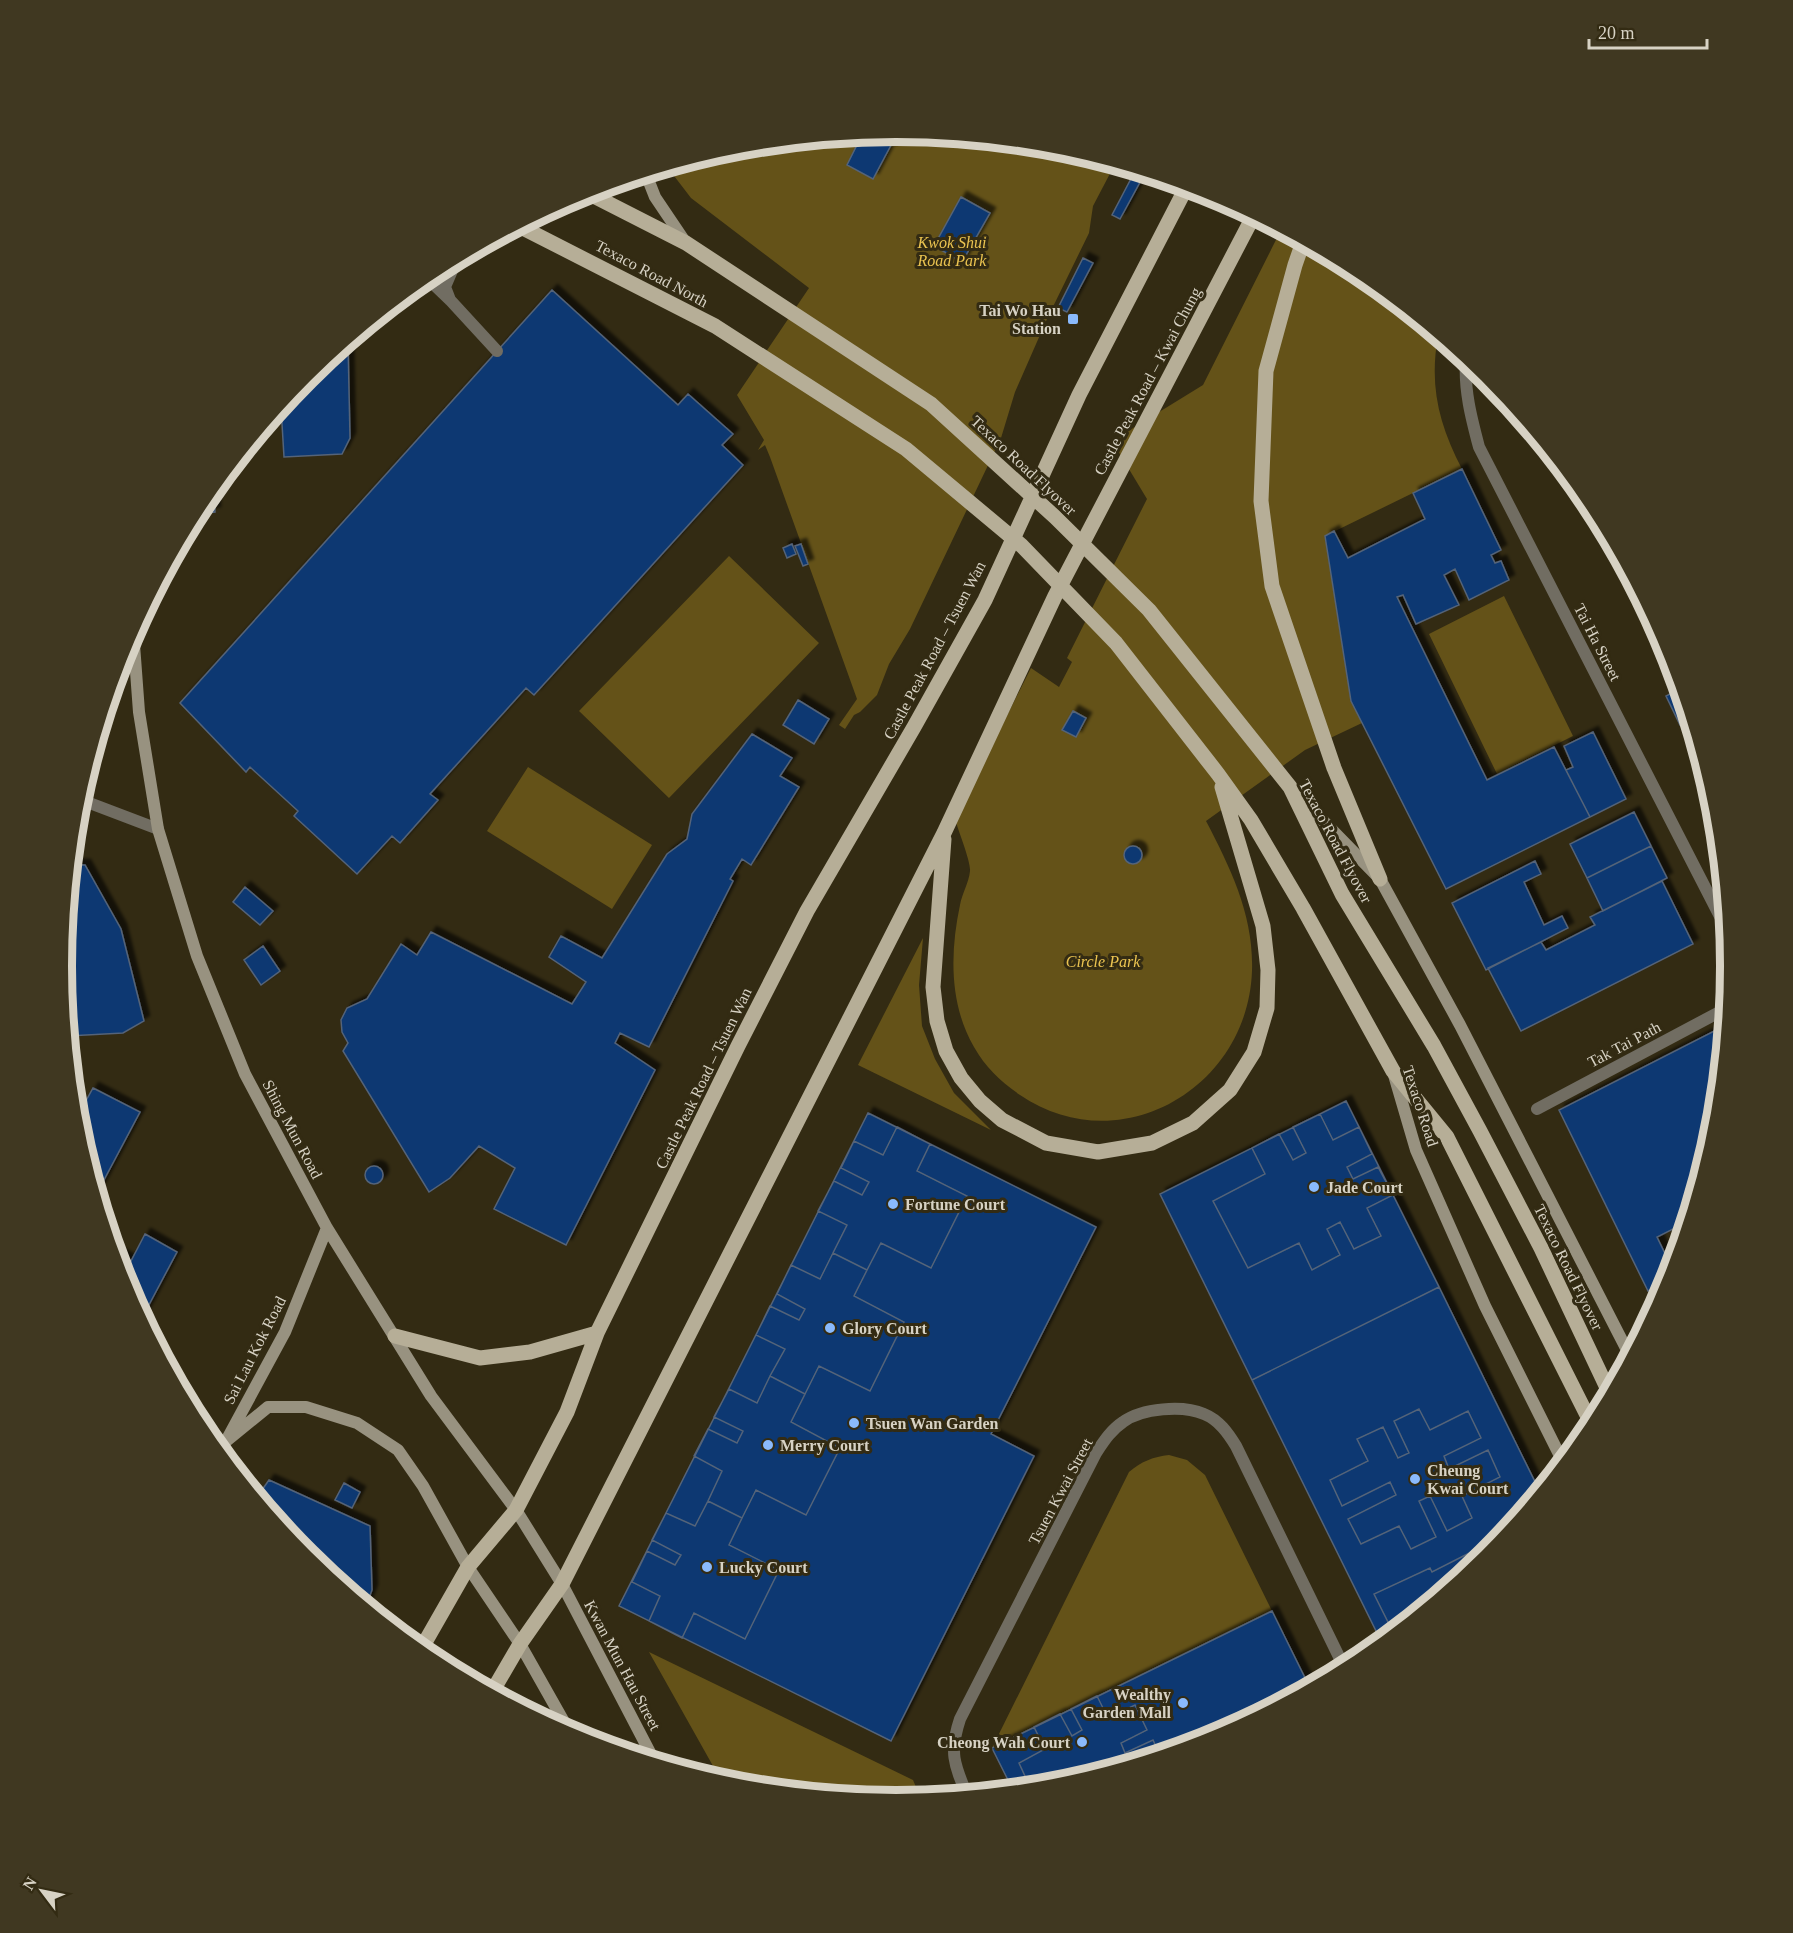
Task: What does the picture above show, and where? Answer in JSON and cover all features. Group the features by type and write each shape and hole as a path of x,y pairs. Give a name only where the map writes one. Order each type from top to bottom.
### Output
{"main road":[{"path":"649,181 655,197 686,243"},
{"name":"Castle Peak Road – Tsuen Wan","path":"425,1643 468,1567 516,1510 567,1412 597,1333 807,911 985,600 1079,395 1183,194"},
{"path":"598,198 686,243"},
{"name":"Castle Peak Road – Kwai Chung","path":"944,833 1054,596 1250,222"},
{"name":"Texaco Road North","path":"527,230 715,326 906,449 1021,545 1116,643 1218,774"},
{"name":"Texaco Road Flyover","path":"686,243 931,404 1055,517 1149,610 1290,787 1342,894 1434,1046 1480,1131 1541,1248 1606,1386"},
{"path":"1301,248 1266,371 1261,501 1272,586 1334,768 1380,879 1466,1036 1627,1349"},
{"name":"Shing Mun Road","path":"134,653 139,712 158,829 197,956 245,1074 327,1228 431,1396 516,1510 562,1584"},
{"path":"944,833 933,987 937,1021 946,1051 961,1078 980,1101 1002,1120 1046,1143 1098,1152 1152,1143 1193,1123 1230,1090 1254,1052 1267,1008 1268,970 1263,926 1218,774"},
{"name":"Texaco Road","path":"1218,774 1251,820 1304,908 1393,1071 1416,1150 1485,1306 1560,1456"},
{"path":"1290,787 1380,879"},
{"path":"495,1687 520,1644 562,1584 944,833"},
{"path":"1393,1071 1447,1137 1588,1416"},
{"name":"Sai Lau Kok Road","path":"224,1443 285,1332 327,1228"},
{"path":"395,1336 480,1358 530,1352 597,1333"},
{"path":"225,1444 268,1407 306,1407 357,1423 398,1450 423,1486 468,1567 520,1644 563,1720"},
{"name":"Kwan Mun Hau Street","path":"562,1584 650,1753"}],"street":[{"path":"450,274 445,287 451,301"},
{"path":"434,284 497,351"},
{"name":"Tai Ha Street","path":"1465,370 1468,404 1479,447 1719,915"},
{"path":"89,803 158,829"},
{"name":"Tak Tai Path","path":"1537,1109 1719,1012"},
{"name":"Tsuen Kwai Street","path":"964,1788 953,1757 954,1738 960,1719 1096,1453 1112,1431 1126,1420 1153,1410 1179,1409 1204,1414 1226,1429 1341,1661"}],"green space":[{"name":"Kwok Shui Road Park","path":"896,142 1004,149 1112,170 1093,206 1089,233 1015,392 1001,438 910,629 889,664 877,695 854,715 845,729 839,725 857,699 765,445 758,450 764,440 737,395 809,288 691,198 672,173 736,158 789,149 843,144"},
{"name":"Circle Park","path":"1278,236 1355,281 1398,312 1437,345 1435,372 1438,405 1447,437 1462,469 1325,536 1351,701 1362,723 1305,750 1206,821 1232,875 1249,931 1252,971 1245,1013 1228,1049 1203,1080 1172,1102 1136,1116 1098,1121 1059,1114 1020,1095 989,1068 974,1047 960,1013 954,978 954,941 960,905 970,871 955,819 1031,668 1059,687 1072,662 1067,658 1147,499 1112,441 1203,385"},
{"path":"729,556 819,643 669,798 579,711"},
{"path":"1504,596 1573,736 1497,774 1429,634"},
{"path":"528,767 652,845 612,909 487,831"},
{"path":"923,938 919,985 922,1026 935,1059 954,1093 991,1130 858,1065"},
{"path":"1169,1455 1187,1460 1205,1475 1272,1611 992,1748 1129,1472 1148,1460"},
{"path":"649,1652 913,1780 917,1790 843,1789 789,1784 715,1770"}],"building":[{"path":"893,142 873,179 847,165 858,143"},
{"path":"1132,177 1141,180 1120,219 1112,215"},
{"path":"961,197 990,213 962,262 934,246"},
{"path":"1083,258 1093,263 1067,312 1058,308"},
{"path":"552,290 678,405 688,394 733,434 722,445 743,465 534,695 526,688 430,794 438,800 400,843 392,836 357,874 294,816 298,811 250,767 246,772 180,703"},
{"path":"348,351 350,438 342,454 284,457 282,418 313,383"},
{"path":"1462,469 1501,550 1491,555 1495,563 1501,561 1509,580 1469,600 1455,569 1444,575 1459,605 1416,624 1403,595 1397,597 1487,780 1554,747 1590,817 1446,889 1351,701 1325,536 1334,531 1348,558 1425,519 1413,493"},
{"path":"215,503 215,512 208,513"},
{"path":"792,544 796,554 787,558 783,548"},
{"path":"801,544 808,564 803,566 795,546"},
{"path":"1674,692 1684,723 1680,725 1666,696"},
{"path":"798,700 829,719 814,744 783,725"},
{"path":"1073,711 1086,718 1076,737 1062,730"},
{"path":"1593,732 1626,799 1590,817 1566,770 1573,767 1564,746"},
{"path":"752,734 792,758 780,776 799,787 751,865 742,859 730,879 733,881 649,1047 620,1033 615,1043 655,1070 566,1245 494,1209 515,1168 479,1146 450,1178 429,1192 343,1051 348,1043 342,1032 341,1020 347,1008 367,999 401,944 417,955 431,932 572,1004 586,982 549,957 561,936 602,958 667,854 687,839 692,814"},
{"path":"1634,812 1651,846 1587,878 1570,844"},
{"path":"1133,846 1139,849 1142,855 1139,861 1133,864 1127,861 1124,855 1127,849"},
{"path":"1651,846 1667,878 1603,911 1587,878"},
{"path":"1535,861 1541,874 1524,882 1544,925 1562,916 1568,928 1486,970 1452,903"},
{"path":"78,865 85,865 121,929 144,1021 123,1033 75,1036 72,966"},
{"path":"1662,881 1693,944 1521,1031 1488,968 1541,942 1546,950 1595,925 1590,917"},
{"path":"245,887 273,911 260,925 233,902"},
{"path":"263,946 280,971 261,985 244,960"},
{"path":"1718,1029 1714,1074 1693,1180 1679,1226 1657,1237 1667,1258 1656,1287 1648,1291 1559,1110"},
{"path":"93,1088 140,1112 101,1185 88,1127 84,1104"},
{"path":"1346,1101 1439,1287 1252,1380 1160,1194"},
{"name":"Tsuen Wan Garden","path":"868,1113 1096,1227 991,1434 1034,1456 891,1741 619,1606"},
{"name":"Jade Court","path":"1320,1114 1333,1140 1359,1127 1372,1154 1347,1167 1353,1179 1378,1167 1393,1195 1367,1208 1381,1236 1354,1249 1340,1222 1327,1229 1340,1255 1312,1270 1299,1243 1248,1268 1213,1201 1265,1174 1252,1148 1279,1134 1293,1160 1306,1153 1293,1127"},
{"name":"Fortune Court","path":"897,1127 930,1144 917,1171 967,1196 931,1268 881,1243 867,1270 833,1253 847,1225 818,1211 834,1181 862,1195 869,1182 841,1168 854,1141 883,1155"},
{"path":"374,1166 380,1169 383,1175 380,1181 374,1184 368,1181 365,1175 368,1169"},
{"path":"145,1234 177,1252 147,1309 126,1258 131,1261"},
{"name":"Glory Court","path":"833,1253 867,1270 854,1296 904,1322 870,1391 819,1366 805,1394 770,1376 785,1349 756,1335 770,1306 799,1320 805,1309 777,1294 791,1265 820,1279"},
{"path":"1439,1287 1537,1485 1480,1550 1440,1586 1378,1635 1252,1380"},
{"name":"Merry Court","path":"770,1376 805,1394 791,1422 840,1448 806,1515 756,1490 742,1518 708,1501 722,1471 694,1456 708,1429 737,1443 743,1431 714,1417 729,1389 757,1403"},
{"name":"Cheung Kwai Court","path":"1419,1409 1430,1430 1468,1411 1481,1438 1444,1456 1449,1469 1488,1450 1500,1477 1462,1496 1472,1518 1447,1531 1430,1496 1419,1501 1436,1537 1411,1549 1399,1526 1361,1544 1348,1519 1396,1495 1390,1482 1342,1506 1330,1480 1368,1461 1357,1439 1383,1427 1398,1458 1409,1453 1394,1421"},
{"path":"269,1480 370,1526 372,1590 369,1599 313,1550 261,1491"},
{"path":"344,1483 360,1492 352,1508 335,1500"},
{"name":"Lucky Court","path":"708,1501 742,1518 729,1545 779,1570 745,1639 694,1613 682,1638 649,1621 660,1596 632,1582 647,1551 675,1565 681,1555 652,1540 666,1513 695,1526"},
{"path":"1484,1546 1440,1586 1390,1627 1374,1594 1430,1568 1432,1572"},
{"name":"Wealthy Garden Mall","path":"1272,1611 1307,1682 1212,1728 1162,1747 1110,1763 1057,1775 1010,1783 992,1748"},
{"name":"Cheong Wah Court","path":"1097,1696 1108,1718 1135,1705 1147,1730 1121,1743 1125,1753 1153,1740 1157,1749 1110,1763 1027,1780 1019,1763 1045,1749 1034,1727 1060,1714 1072,1736 1082,1730 1071,1709"}],"place":[{"name":"Tai Wo Hau Station","path":"1073,319"},
{"name":"Jade Court","path":"1314,1187"},
{"name":"Fortune Court","path":"893,1204"},
{"name":"Glory Court","path":"830,1328"},
{"name":"Tsuen Wan Garden","path":"854,1423"},
{"name":"Merry Court","path":"768,1445"},
{"name":"Cheung Kwai Court","path":"1415,1479"},
{"name":"Lucky Court","path":"707,1567"},
{"name":"Wealthy Garden Mall","path":"1183,1703"},
{"name":"Cheong Wah Court","path":"1082,1742"}]}
